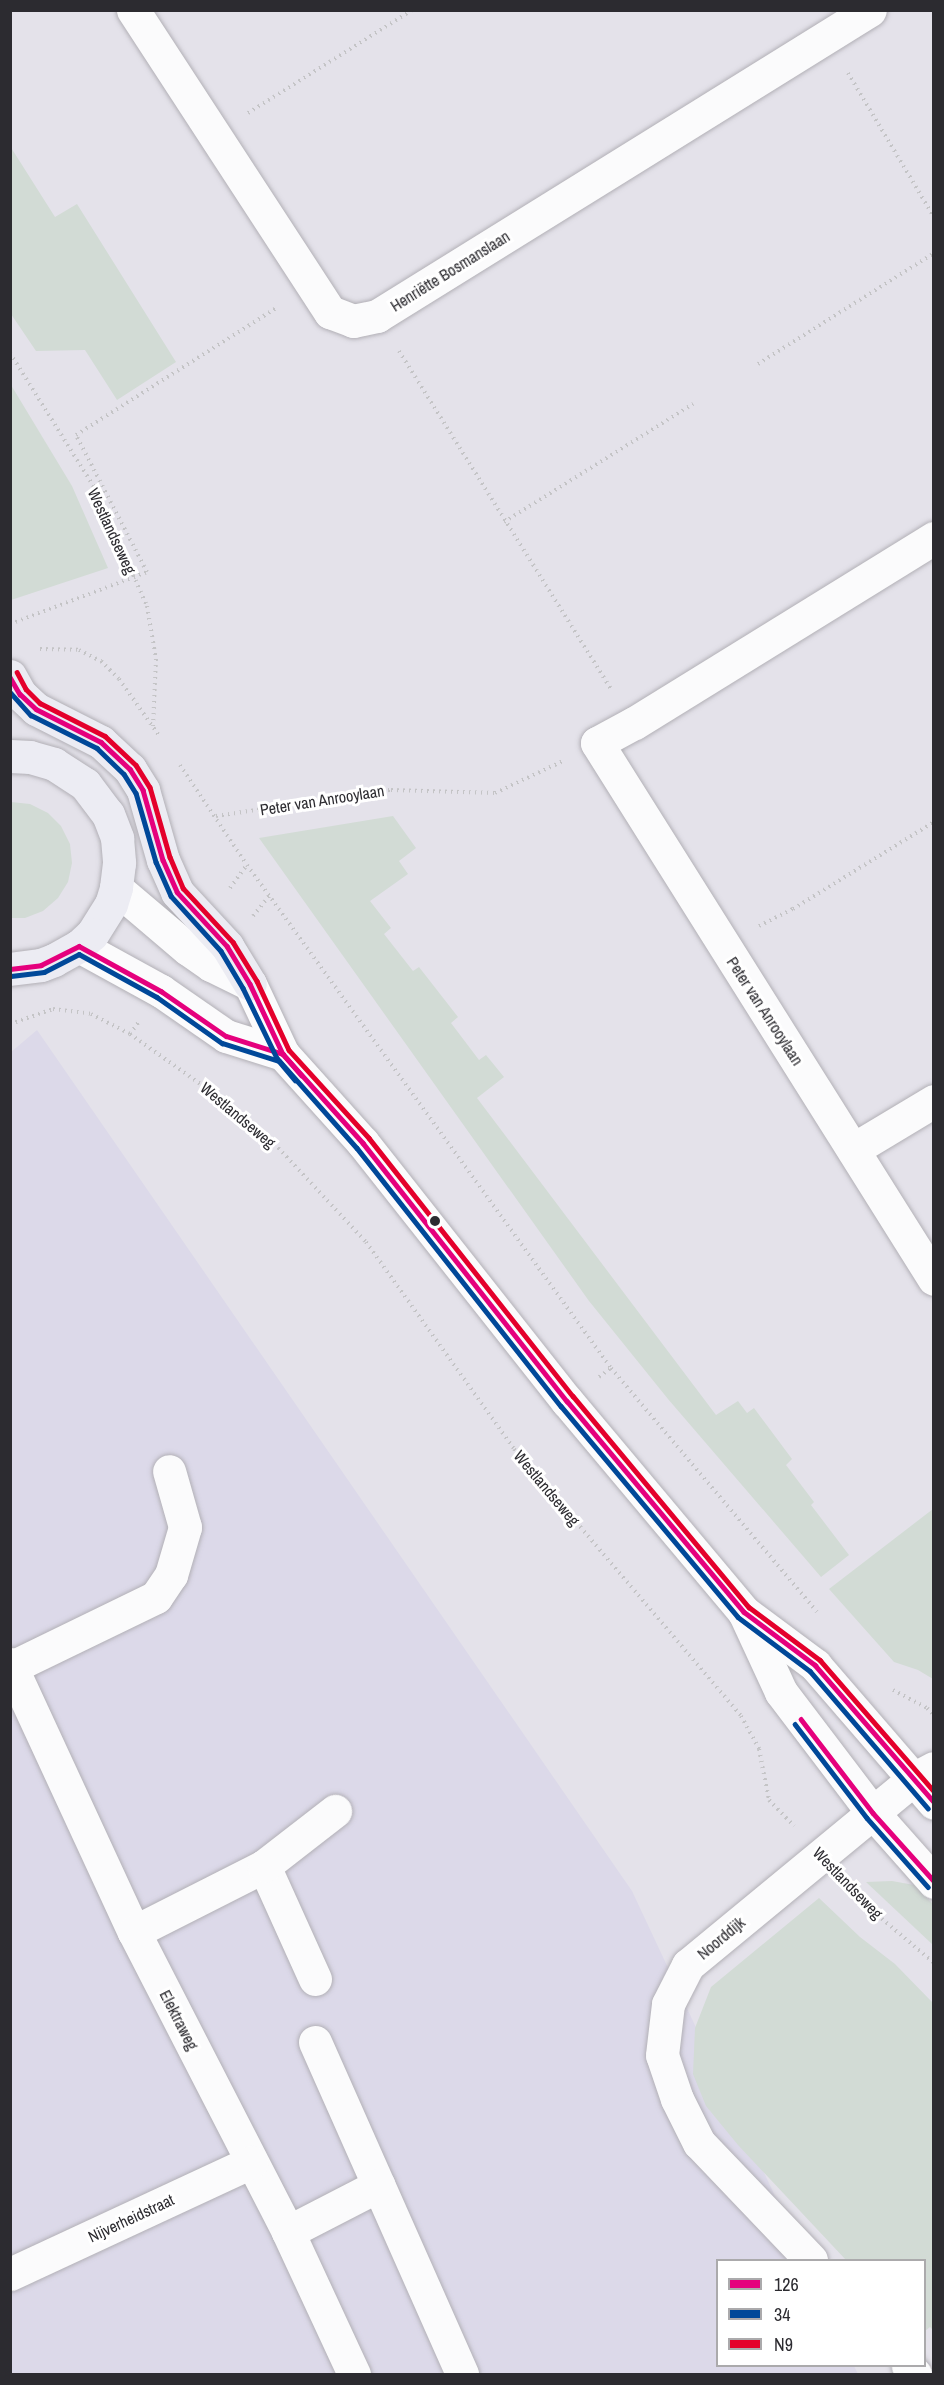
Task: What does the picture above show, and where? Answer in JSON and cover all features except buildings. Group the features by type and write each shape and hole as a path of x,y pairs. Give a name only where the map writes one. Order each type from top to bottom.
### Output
{"main road":[{"path":"10,676 20,694 36,710 101,742 130,769 143,790 163,860 177,892 227,946 250,984"},
{"path":"10,756 30,757 54,764 76,776 94,793 108,814 117,838 119,863 116,888 103,920 79,946 41,965 10,969"}],"street":[{"name":"Henriëtte Bosmanslaan","path":"133,10 330,312 353,321 377,316 870,10"},
{"path":"597,743 634,723 933,538"},
{"name":"Peter van Anrooylaan","path":"597,743 722,945 854,1149 933,1279"},
{"path":"116,888 188,949 211,965 250,984 283,1054 363,1143 560,1392 744,1612 815,1665 927,1783"},
{"path":"79,946 161,991 226,1036 283,1054"},
{"path":"854,1149 933,1101"},
{"path":"11,1666 156,1596 171,1575 184,1527 169,1471"},
{"path":"744,1612 781,1692 873,1813 933,1882"},
{"name":"Elektraweg","path":"11,1666 134,1932 288,2232 354,2374"},
{"name":"Noorddijk","path":"810,2259 699,2143 677,2099 662,2055 668,2004 688,1965 873,1813 927,1783"},
{"path":"134,1932 264,1866 335,1812"},
{"path":"264,1866 315,1979"},
{"path":"315,2042 462,2374"},
{"name":"Nijverheidstraat","path":"10,2274 251,2162"},
{"path":"288,2232 378,2185"}],"path":[{"path":"239,118 412,10"},
{"path":"827,37 933,217"},
{"path":"758,364 933,253"},
{"path":"10,624 147,572 76,435 313,285"},
{"path":"377,316 504,522 634,723"},
{"name":"Westlandseweg","path":"10,354 94,487 147,606 156,659 153,727"},
{"path":"504,522 693,404"},
{"name":"Peter van Anrooylaan","path":"597,743 536,776 495,793 391,790 216,816 248,865 611,1368 821,1616"},
{"path":"722,945 793,909 933,822"},
{"name":"Westlandseweg","path":"130,1034 245,1118 286,1156 366,1242 514,1449 741,1716 759,1749 769,1800 868,1907 933,1963"},
{"path":"888,1687 927,1708 933,1715"}],"shaded area":[{"path":"10,146 55,217 77,204 176,362 117,400 85,350 36,351 11,314"},
{"path":"11,385 72,486 108,568 11,600"},
{"path":"11,802 30,804 48,813 61,826 70,844 72,863 68,882 58,898 43,911 25,918 11,918"},
{"path":"393,816 416,848 399,861 408,874 370,901 391,928 384,934 413,971 419,967 458,1017 451,1023 479,1060 486,1055 504,1077 477,1098 716,1415 738,1401 747,1413 754,1408 792,1459 786,1465 814,1502 811,1505 849,1555 821,1577 668,1399 589,1301 259,838"},
{"path":"37,1030 632,1891 805,2259 716,2259 716,2367 854,2367 858,2374 11,2374 10,1053"},
{"path":"933,1509 933,1679 918,1670 894,1662 829,1589"},
{"path":"892,1881 914,1885 933,1904 933,1945 866,1882"},
{"path":"819,1898 860,1937 895,1964 933,2003 933,2330 930,2327 926,2330 926,2259 845,2259 738,2145 706,2106 693,2074 695,2028 711,1987"}],"transit line":[{"name":"N9","path":"17,672 26,689 40,703 105,736 136,765 150,787 170,857 183,888 233,942 257,981 289,1050 369,1138 573,1396 749,1607 820,1660 934,1791"},
{"name":"126","path":"10,677 20,694 36,709 101,742 130,769 143,790 163,860 177,892 227,946 250,984 283,1054 363,1143 567,1401 744,1612 815,1665 934,1802"},
{"name":"34","path":"10,692 31,715 97,748 124,774 136,793 156,862 171,896 221,951 243,988 277,1058 357,1148 561,1406 738,1617 810,1671 928,1808"},
{"name":"126","path":"10,969 41,965 79,946 161,991 226,1036 283,1054 301,1075"},
{"name":"34","path":"11,976 44,972 79,954 157,997 222,1043 279,1061 295,1080"},
{"name":"126","path":"801,1719 873,1813 934,1881"},
{"name":"34","path":"795,1724 867,1818 928,1887"}]}
